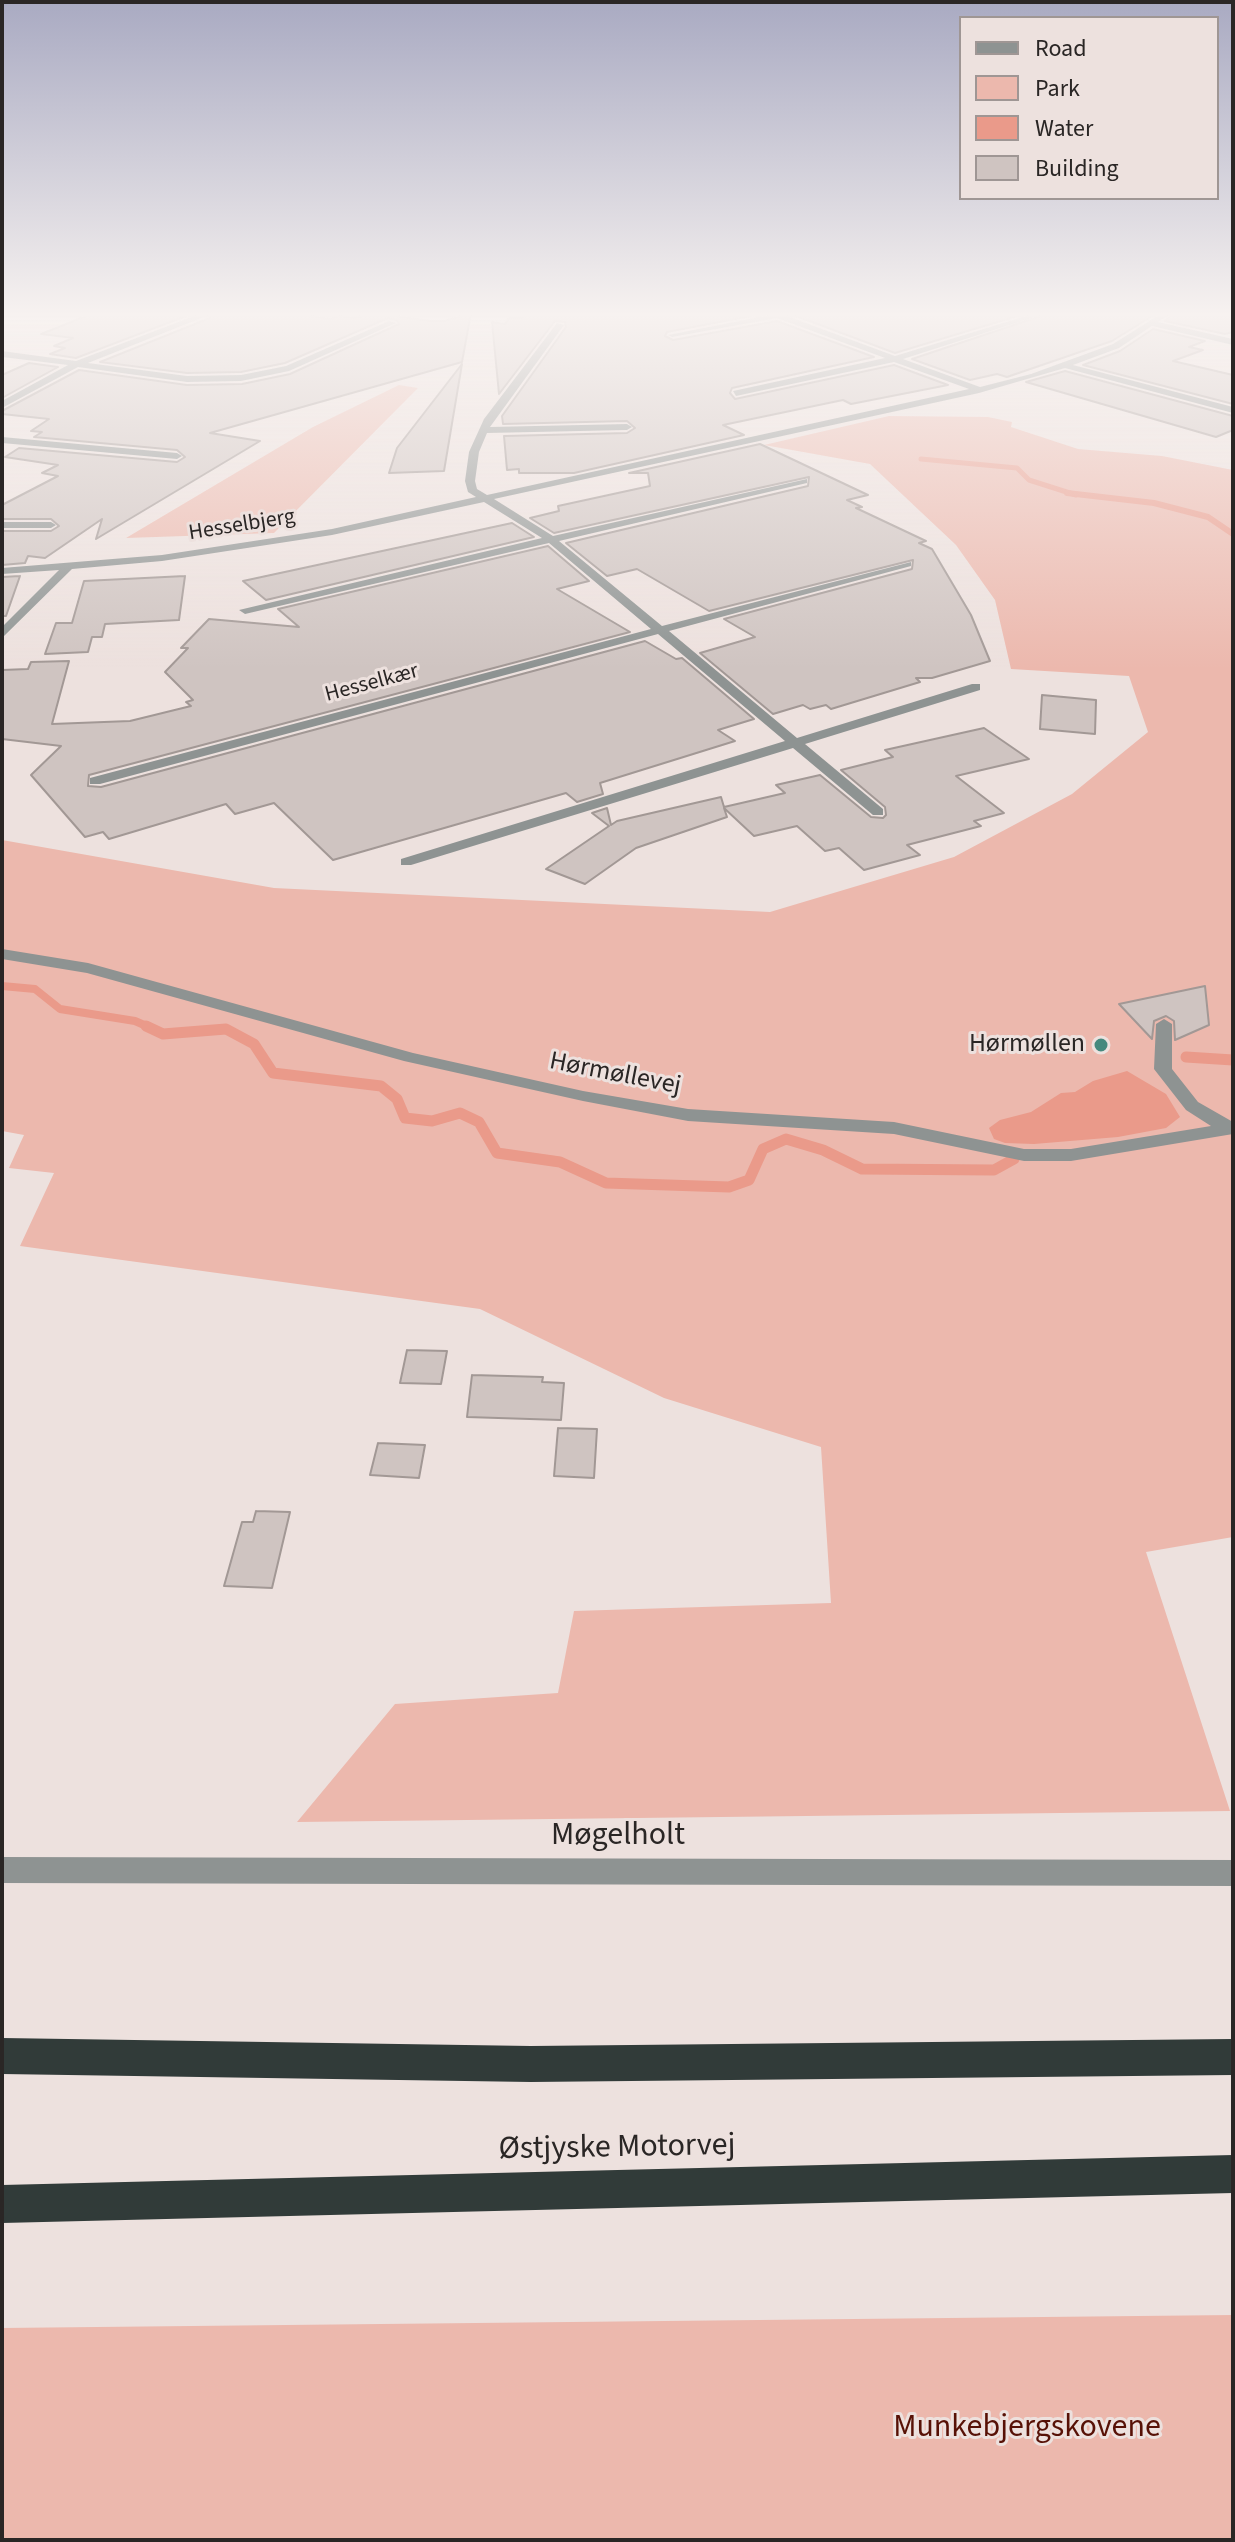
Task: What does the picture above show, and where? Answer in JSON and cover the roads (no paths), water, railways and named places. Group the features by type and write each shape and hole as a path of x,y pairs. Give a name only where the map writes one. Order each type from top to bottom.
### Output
{"highway":[{"path":"2,2056 531,2064 1233,2057"},
{"name":"Østjyske Motorvej","path":"2,2204 1233,2174"}],"street":[{"path":"483,432 474,452 470,481 472,490 551,539 878,812"},
{"name":"Hesselbjerg","path":"2,571 68,567 274,542 789,432"},
{"path":"2,440 177,456"},
{"path":"245,610 803,481"},
{"path":"2,525 51,525"},
{"name":"Hesselkær","path":"95,781 907,564"},
{"path":"2,634 68,567"},
{"path":"406,862 976,687"},
{"name":"Hørmøllevej","path":"2,954 88,968 410,1057 583,1096 688,1115 894,1128 1024,1155 1071,1155 1231,1129"},
{"name":"Hørmøllevej","path":"1164,1024 1163,1069 1192,1106 1231,1129"},
{"name":"Møgelholt","path":"2,1870 1233,1873"}],"water":[{"path":"1127,1071 1166,1094 1180,1117 1166,1128 1118,1137 1034,1144 1005,1143 994,1139 989,1128 1000,1120 1031,1112 1061,1093 1075,1092 1093,1081"}],"waterway":[{"path":"921,459 1017,468 1029,480 1071,493"},
{"path":"1067,493 1071,493"},
{"path":"1071,493 1154,503 1208,517 1233,534"},
{"path":"1071,493 1076,495"},
{"path":"2,986 35,989 60,1009 135,1021 151,1028"},
{"path":"146,1026 163,1034 226,1029 254,1044 273,1073 381,1086 397,1099 405,1118 432,1121 460,1113 479,1122 497,1153 560,1162 606,1183 729,1187 749,1180 763,1149 786,1139 823,1150 862,1169 994,1170 1014,1159"},
{"path":"1186,1057 1233,1060"}],"place":[{"name":"Hørmøllen","path":"1101,1045"}],"park label":[{"name":"Munkebjergskovene","path":"1027,2429"}]}
